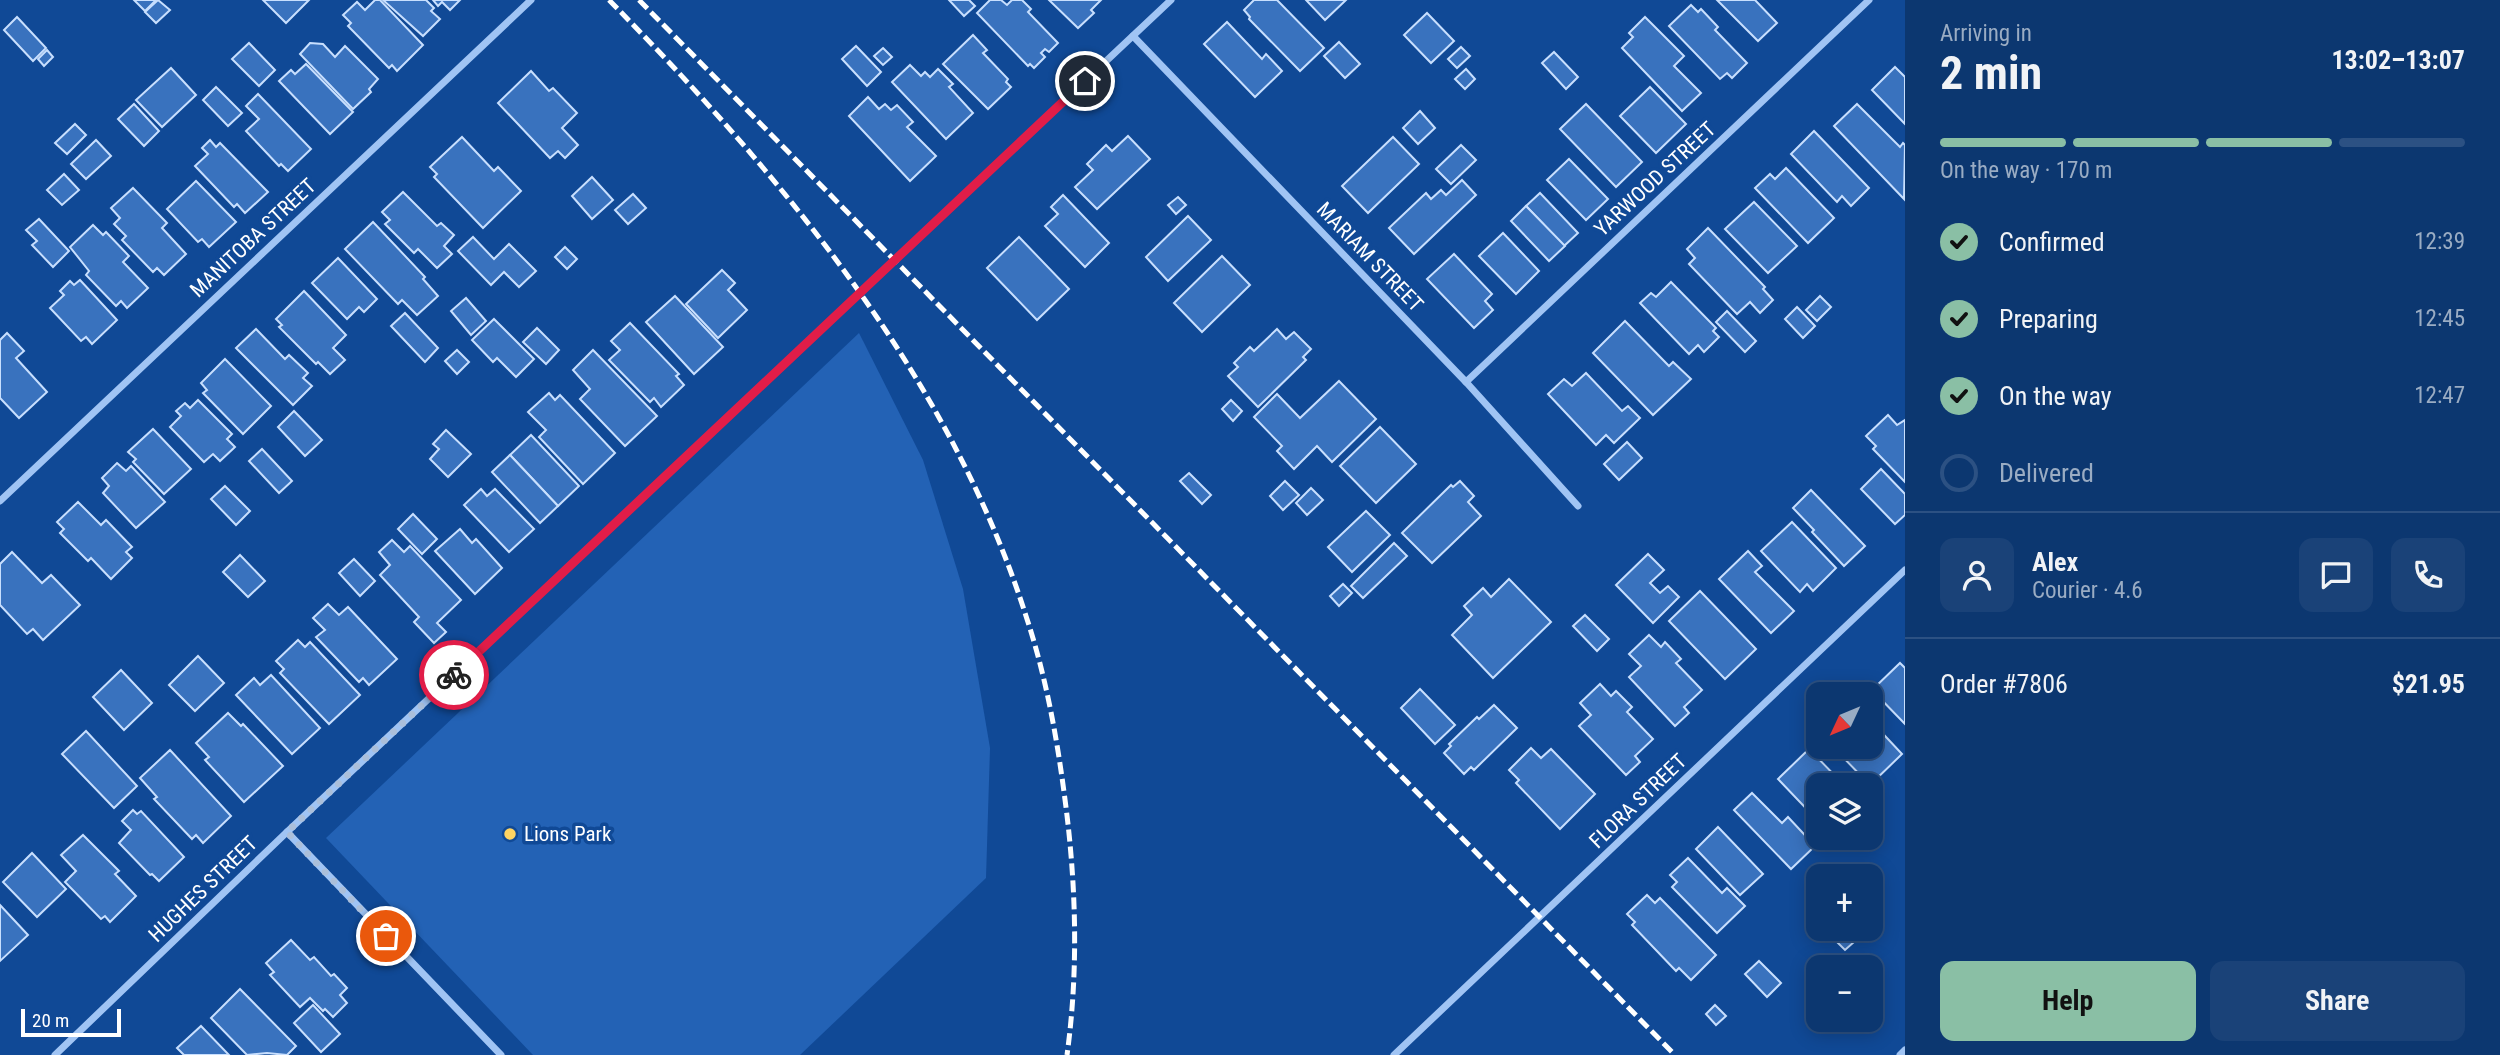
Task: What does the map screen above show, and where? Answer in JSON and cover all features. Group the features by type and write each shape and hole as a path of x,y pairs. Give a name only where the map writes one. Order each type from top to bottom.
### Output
{"street":[{"name":"MANITOBA STREET","path":"0,501 531,0"},
{"name":"HUGHES STREET","path":"55,1055 287,832 1171,0"},
{"name":"YARWOOD STREET","path":"1466,382 1869,0"},
{"name":"MARIAM STREET","path":"1133,36 1466,382 1578,506"},
{"name":"FLORA STREET","path":"1394,1055 1905,570"},
{"path":"287,832 500,1055"},
{"path":"1900,1055 1905,1049"}],"shaded area":[{"path":"859,333 923,460 963,589 990,748 986,878 800,1055 533,1055 326,838"}],"building":[{"path":"134,0 156,0 145,11"},
{"path":"158,0 170,10 156,23 145,12"},
{"path":"263,0 309,0 286,23"},
{"path":"375,0 380,0 423,45 397,71 392,65 389,68 348,26 351,23 343,15 357,2 365,10"},
{"path":"383,0 426,0 434,8 431,11 440,19 423,36"},
{"path":"433,0 460,0 450,10 442,2 438,6"},
{"path":"949,0 969,0 975,6 964,16"},
{"path":"990,0 1001,0 1007,5 1012,0 1022,0 1031,9 1028,12 1058,43 1049,52 1045,49 1041,53 1045,57 1034,68 1030,64 1028,66 977,13"},
{"path":"1049,0 1101,0 1091,10 1094,13 1078,28"},
{"path":"1254,0 1277,0 1324,48 1300,71 1249,19 1244,10"},
{"path":"1306,0 1346,0 1325,20"},
{"path":"1717,0 1755,0 1777,23 1758,41"},
{"path":"1691,5 1698,12 1701,9 1718,27 1715,30 1747,63 1732,78 1727,73 1720,79 1669,26"},
{"path":"1427,13 1454,41 1431,63 1404,35"},
{"path":"17,17 46,48 33,61 4,30"},
{"path":"1645,17 1684,56 1674,66 1701,93 1682,111 1622,48 1633,37 1629,33"},
{"path":"1227,22 1262,59 1266,54 1282,71 1255,97 1204,44"},
{"path":"973,35 987,50 983,53 1008,79 1006,82 1011,87 988,109 943,64"},
{"path":"1339,42 1360,64 1345,78 1324,56"},
{"path":"249,43 275,70 259,86 232,59"},
{"path":"310,43 323,44 335,57 345,46 378,79 369,89 371,92 353,109 300,54"},
{"path":"856,46 881,72 867,86 842,59"},
{"path":"1461,47 1470,56 1457,68 1448,59"},
{"path":"883,48 892,57 883,65 874,56"},
{"path":"47,50 53,57 44,66 38,59"},
{"path":"1554,52 1578,77 1566,89 1542,63"},
{"path":"306,64 353,112 330,134 279,81 291,70 295,74"},
{"path":"910,65 921,76 925,72 930,77 938,69 953,84 949,87 973,113 946,139 892,82"},
{"path":"1895,67 1905,77 1905,124 1872,90"},
{"path":"171,68 196,95 162,127 136,100"},
{"path":"1466,69 1475,79 1465,89 1455,79"},
{"path":"531,71 549,91 553,88 577,113 562,128 578,145 565,158 558,151 550,158 498,103"},
{"path":"216,87 242,113 228,126 203,100"},
{"path":"1650,87 1686,124 1656,153 1620,116"},
{"path":"258,94 311,149 288,171 281,164 279,166 246,131 259,119 246,106"},
{"path":"868,97 879,109 885,104 891,110 897,105 913,122 907,127 936,156 910,181 849,116"},
{"path":"134,104 159,131 144,146 118,119"},
{"path":"1586,104 1642,162 1616,187 1560,129"},
{"path":"1857,104 1900,147 1903,143 1905,145 1904,199 1834,126"},
{"path":"1420,111 1435,128 1418,144 1403,128"},
{"path":"75,124 86,135 67,154 55,143"},
{"path":"1814,131 1869,188 1851,206 1842,196 1837,202 1791,154"},
{"path":"1128,136 1150,159 1097,209 1075,187 1093,170 1087,164 1106,145 1112,151"},
{"path":"462,137 494,171 498,167 521,191 483,228 434,177 437,174 430,167"},
{"path":"1393,137 1419,164 1368,213 1342,186"},
{"path":"96,140 111,156 86,179 71,164"},
{"path":"210,140 216,147 220,143 268,192 245,213 237,204 234,207 195,166 208,154 202,148"},
{"path":"1461,145 1476,160 1451,184 1436,169"},
{"path":"1569,159 1608,199 1586,220 1547,180"},
{"path":"1786,168 1834,218 1808,243 1755,188 1770,174 1775,179"},
{"path":"64,174 79,190 62,205 47,190"},
{"path":"592,177 613,200 592,219 572,196"},
{"path":"1462,180 1476,195 1414,254 1389,228 1426,193 1431,199 1441,190 1446,195"},
{"path":"196,181 236,222 209,247 202,239 198,242 167,209"},
{"path":"133,188 167,223 162,228 186,254 164,275 157,268 153,272 122,240 126,236 114,224 120,218 111,208"},
{"path":"403,192 437,226 441,223 454,235 444,246 452,254 437,268 418,249 414,253 385,224 390,220 382,212"},
{"path":"1540,193 1578,233 1564,246 1526,206"},
{"path":"633,194 646,208 628,224 615,210"},
{"path":"1063,195 1109,243 1085,267 1045,226 1058,214 1051,207"},
{"path":"1178,197 1186,205 1176,214 1168,205"},
{"path":"1754,202 1797,246 1768,273 1725,229"},
{"path":"1526,206 1565,246 1549,261 1511,221"},
{"path":"1188,216 1211,240 1168,281 1146,257"},
{"path":"39,219 69,251 53,267 32,245 37,241 26,230"},
{"path":"373,222 425,277 423,279 438,296 417,315 402,300 398,304 345,249"},
{"path":"93,225 103,235 106,232 129,256 123,262 148,288 127,308 121,301 116,306 86,275 89,271 70,247"},
{"path":"1708,228 1765,287 1763,289 1773,300 1760,313 1750,302 1737,314 1689,264 1695,258 1687,249"},
{"path":"1503,233 1539,271 1516,294 1479,256"},
{"path":"473,237 494,259 509,244 536,271 519,287 504,272 491,285 458,251"},
{"path":"1019,237 1069,289 1037,320 987,268"},
{"path":"565,247 577,259 567,269 555,257"},
{"path":"1454,254 1492,294 1485,301 1493,310 1474,328 1427,279"},
{"path":"1222,256 1250,285 1202,332 1174,303"},
{"path":"338,258 377,299 364,312 359,307 347,319 312,283"},
{"path":"722,270 735,283 728,290 747,310 718,338 686,304"},
{"path":"80,280 117,320 92,344 86,337 81,341 50,308 64,295 60,291 70,281 74,285"},
{"path":"1671,282 1716,328 1713,331 1719,337 1704,352 1698,345 1689,354 1640,303 1651,293 1656,297"},
{"path":"304,291 346,335 333,348 345,360 330,374 318,362 316,364 279,327 282,325 276,319"},
{"path":"675,296 723,347 694,374 646,322"},
{"path":"1820,296 1831,307 1817,321 1806,310"},
{"path":"466,298 486,321 471,335 451,311"},
{"path":"1797,307 1815,326 1803,338 1785,319"},
{"path":"1727,311 1756,341 1745,352 1716,322"},
{"path":"405,313 438,348 425,362 391,326"},
{"path":"494,319 534,359 516,377 497,358 493,362 472,340"},
{"path":"1625,321 1669,366 1673,362 1691,379 1653,415 1593,353"},
{"path":"630,323 679,374 676,376 684,385 661,407 654,398 650,402 609,360 620,350 611,341"},
{"path":"537,328 559,350 546,364 523,342"},
{"path":"256,329 285,359 289,355 308,373 303,378 312,386 293,405 236,348"},
{"path":"1277,329 1286,339 1294,332 1311,349 1303,357 1306,360 1258,407 1228,376 1238,367 1234,363 1250,347 1254,351"},
{"path":"7,333 24,351 16,358 47,392 19,418 0,398 0,340"},
{"path":"457,350 469,362 457,374 445,361"},
{"path":"593,350 657,416 625,446 580,399 590,389 573,370"},
{"path":"225,359 271,406 243,434 203,393 207,390 201,383"},
{"path":"1586,373 1622,411 1628,406 1640,418 1614,443 1606,435 1596,445 1548,394 1564,379 1572,386"},
{"path":"1339,381 1376,419 1332,462 1317,446 1294,469 1277,451 1282,446 1254,417 1277,394 1300,418"},
{"path":"549,393 555,400 560,395 615,453 583,484 539,437 546,430 528,412"},
{"path":"198,400 232,434 227,439 235,447 220,461 213,454 204,462 170,427 181,416 176,411 185,403 190,408"},
{"path":"1231,400 1242,411 1233,421 1222,409"},
{"path":"294,411 322,440 305,456 278,427"},
{"path":"1888,415 1897,425 1905,420 1905,482 1873,449 1876,446 1866,436"},
{"path":"1380,427 1416,464 1376,503 1340,466"},
{"path":"153,429 191,469 164,494 133,462 136,459 128,452"},
{"path":"446,430 471,454 448,477 430,459 439,449 433,444"},
{"path":"531,435 579,486 558,506 510,455"},
{"path":"1627,442 1642,458 1619,480 1604,464"},
{"path":"262,449 292,481 279,493 249,461"},
{"path":"510,455 558,506 540,523 492,472"},
{"path":"117,463 126,471 131,466 165,502 136,528 103,493 109,486 102,478"},
{"path":"1881,469 1905,494 1905,515 1895,524 1861,489"},
{"path":"1189,473 1211,495 1202,504 1180,481"},
{"path":"1285,481 1299,495 1283,510 1270,496"},
{"path":"1460,481 1474,496 1468,502 1481,516 1432,563 1402,533 1451,485 1453,487"},
{"path":"225,486 250,511 236,525 211,499"},
{"path":"1311,488 1323,500 1307,515 1296,503"},
{"path":"481,489 487,496 495,489 534,529 509,552 464,505"},
{"path":"1811,490 1865,546 1844,566 1793,508"},
{"path":"78,502 101,525 106,520 132,547 126,552 132,558 111,579 91,558 88,561 60,533 64,529 57,522"},
{"path":"1366,511 1390,535 1352,572 1328,547"},
{"path":"413,514 437,539 422,554 398,529"},
{"path":"1792,522 1836,568 1813,591 1807,584 1800,592 1761,551"},
{"path":"460,529 472,543 476,539 502,568 475,594 435,551"},
{"path":"392,540 404,552 410,546 461,600 437,623 446,632 434,643 414,622 419,617 380,575 390,565 379,552"},
{"path":"1394,543 1407,556 1363,598 1351,586"},
{"path":"1748,551 1762,566 1755,572 1794,611 1771,633 1719,579"},
{"path":"12,552 42,583 51,575 80,605 43,640 33,629 27,634 0,605 0,564"},
{"path":"1648,554 1664,570 1650,583 1660,593 1668,586 1679,597 1653,623 1616,585"},
{"path":"240,555 265,581 248,597 223,572"},
{"path":"354,559 375,581 360,596 339,573"},
{"path":"1509,579 1551,622 1493,678 1452,635 1472,615 1464,606 1483,588 1491,597"},
{"path":"1343,584 1352,593 1339,606 1330,596"},
{"path":"1700,591 1756,649 1725,679 1669,621"},
{"path":"328,604 339,615 348,607 397,659 369,685 363,678 359,682 316,637 325,630 313,618"},
{"path":"1585,615 1609,639 1597,651 1573,626"},
{"path":"1649,635 1661,647 1665,642 1681,659 1676,663 1702,690 1684,707 1689,713 1675,726 1629,677 1641,666 1629,654"},
{"path":"298,640 305,647 310,642 360,695 329,724 280,673 284,669 276,661"},
{"path":"198,656 224,683 195,711 169,685"},
{"path":"1900,663 1905,668 1905,724 1883,701 1883,682 1880,682"},
{"path":"121,670 152,703 124,730 93,697"},
{"path":"271,675 320,728 292,754 236,695 254,678 260,685"},
{"path":"1600,684 1611,696 1616,691 1632,707 1627,712 1653,739 1635,756 1640,762 1626,775 1579,726 1591,715 1580,703"},
{"path":"1420,689 1455,725 1435,744 1401,708"},
{"path":"1494,705 1517,728 1474,770 1471,767 1464,774 1444,753 1451,746 1449,744 1477,717 1479,719"},
{"path":"228,713 241,726 243,724 283,766 244,802 205,760 209,757 196,743"},
{"path":"86,731 137,786 114,808 62,754"},
{"path":"1883,734 1902,754 1882,773 1858,773 1846,760 1883,760"},
{"path":"1531,748 1541,758 1551,749 1595,794 1560,829 1516,783 1519,780 1509,770"},
{"path":"170,750 231,816 203,843 196,835 192,839 154,799 157,797 140,778"},
{"path":"1806,752 1806,760 1820,760 1832,773 1806,773 1806,808 1778,779"},
{"path":"1752,793 1782,823 1788,817 1806,836 1806,850 1811,850 1791,869 1734,810"},
{"path":"133,810 137,814 141,811 184,857 159,881 119,843 131,830 122,821"},
{"path":"1718,827 1763,874 1740,895 1696,849"},
{"path":"83,835 119,871 115,874 136,896 110,922 105,916 101,919 65,882 76,871 61,855"},
{"path":"32,853 66,889 37,917 3,882"},
{"path":"1688,858 1722,893 1727,888 1745,906 1717,933 1672,887 1677,882 1670,875"},
{"path":"1647,895 1655,903 1660,898 1716,955 1691,980 1679,968 1676,971 1632,925 1635,922 1627,914"},
{"path":"0,905 28,935 0,961"},
{"path":"291,940 310,960 314,957 331,976 334,974 347,988 340,995 347,1003 333,1017 310,998 300,1007 270,975 274,972 266,963"},
{"path":"1853,941 1854,942 1845,950 1837,942"},
{"path":"1759,961 1781,983 1767,997 1745,974"},
{"path":"240,989 296,1046 287,1055 247,1055 211,1018"},
{"path":"313,1005 340,1034 321,1052 294,1023"},
{"path":"1715,1005 1726,1016 1716,1025 1706,1014"},
{"path":"201,1026 229,1055 184,1055 177,1048"}],"railway":[{"path":"609,0 737,137 854,285 907,363 953,444 993,528 1039,659 1064,792 1074,924 1073,989 1067,1055"},
{"path":"639,0 1675,1055"}],"way so far":[{"path":"386,936 287,832 454,675"}],"place":[{"name":"Lions Park","path":"510,834"}],"route":[{"path":"454,675 1085,81"}]}
